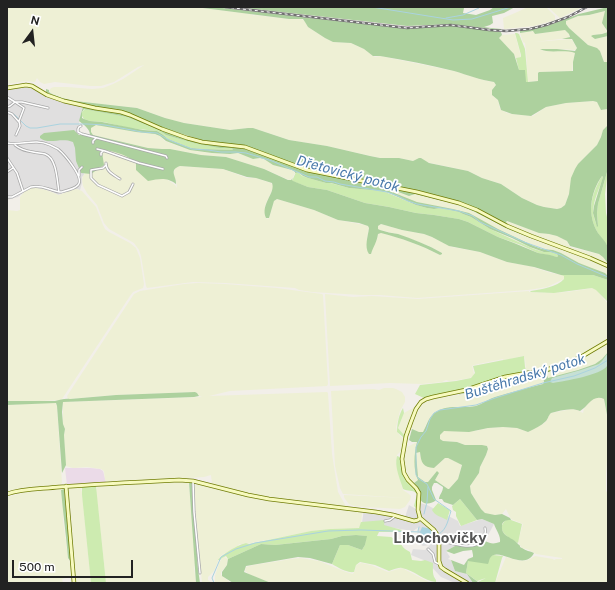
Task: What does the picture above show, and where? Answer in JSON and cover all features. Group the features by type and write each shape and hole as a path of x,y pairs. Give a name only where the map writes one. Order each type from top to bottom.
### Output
{"street":[{"path":"7,88 26,85 32,86 56,99 122,112 187,138 245,147 307,170 417,192 459,203 477,210 507,226 608,266"},
{"path":"7,97 24,108"},
{"path":"7,107 15,102 48,108"},
{"path":"16,135 26,105 25,103"},
{"path":"7,112 12,114 20,123"},
{"path":"81,126 78,129 79,133 166,156 167,158"},
{"path":"93,143 93,140 96,138"},
{"path":"7,142 15,144 40,141 50,145 59,150 69,161 77,172 80,180"},
{"path":"15,144 22,150 36,154 45,154 50,158 55,165 59,192"},
{"path":"96,149 163,169"},
{"path":"101,155 102,152 105,151"},
{"path":"7,158 17,173 23,191"},
{"path":"120,179 110,173 106,164 103,168 91,170 91,178 98,185 122,196 129,192 132,184"},
{"path":"7,197 34,186 57,192 76,187 80,184 79,170 82,167"},
{"path":"7,172 13,168"},
{"path":"440,565 440,540 434,530 420,518 418,510 419,493 404,473 402,459 406,436 416,409 421,402 433,396 466,390 506,377 557,367 580,357 608,341"},
{"path":"7,494 27,490 66,486 179,480 192,481 269,499 376,512 414,521 420,518"},
{"path":"192,481 200,573"},
{"path":"66,486 74,583"},
{"path":"385,521 396,516"},
{"path":"440,540 458,545 476,545 480,543 484,537 485,528"},
{"path":"428,550 433,555 435,562 445,570 467,583"}],"shaded area":[{"path":"214,7 236,7 407,26 451,24 506,30 529,28 546,24 564,18 585,7 590,7 569,18 547,26 530,30 489,32 451,26 407,29"},
{"path":"30,86 46,95 83,104 78,129 84,175 82,177 80,190 71,190 58,195 51,191 34,188 27,190 18,197 7,200 7,89"},
{"path":"65,468 100,469 103,471 106,482 67,485"},
{"path":"417,502 427,505 458,521 460,526 482,519 494,524 485,541 478,546 455,546 446,551 450,557 448,559 451,560 455,571 467,574 473,583 455,583 441,577 426,561 411,555 413,549 425,550 430,545 423,546 415,541 419,527 413,531 362,523 364,509 391,512 405,517 409,505 416,509"}],"green space":[{"path":"7,7 195,7 251,14 254,16 301,19 305,21 308,27 325,38 333,42 351,43 364,49 375,57 380,56 454,71 494,82 496,85 492,90 493,96 498,100 500,109 507,113 533,116 546,107 566,103 593,101 597,102 602,110 608,109 608,125 603,130 597,145 578,164 571,182 565,205 557,209 544,207 522,198 501,184 482,178 468,171 426,162 421,158 413,161 399,158 380,158 327,146 289,140 253,128 230,130 184,123 137,108 75,101 62,98 52,94 49,91 54,87 92,89 103,88 123,79 144,65 138,67 114,82 101,86 55,82 44,84 37,78 35,82 26,81 7,84"},
{"path":"195,7 214,7 407,29 451,26 501,32 502,35 499,38 514,54 519,70 525,70 526,82 528,82 538,81 539,72 573,71 575,53 540,49 575,51 577,48 572,39 562,39 570,37 565,30 535,34 533,31 520,33 520,31 547,26 579,14 608,7 608,32 602,23 605,11 578,16 566,21 566,24 588,45 597,48 600,51 604,62 608,62 608,109 601,110 597,102 593,101 566,103 546,107 531,116 512,114 501,110 498,100 492,95 492,90 496,85 494,82 427,65 373,56 364,49 351,43 333,42 325,38 308,27 303,19 289,19"},
{"path":"236,7 463,7 463,13 476,15 494,7 515,7 504,13 492,16 493,23 484,27 501,30 451,24 407,26"},
{"path":"528,7 546,7 555,16 555,20 534,26 504,29 503,18"},
{"path":"548,7 583,7 560,18"},
{"path":"605,11 605,29 608,32 593,35 595,39 608,36 608,62 604,62 600,51 588,45 566,24 566,21 578,16"},
{"path":"565,30 569,34 569,38 535,42 572,40 577,48 576,50 540,50 570,51 575,53 572,71 539,72 538,81 528,82 525,43 523,42 520,33 534,31 535,34"},
{"path":"608,32 608,36 595,39 591,36 602,34"},
{"path":"515,33 519,34 525,49 528,82 526,82 519,70 516,58 521,57 521,55"},
{"path":"515,34 521,57 516,58 499,38 502,35"},
{"path":"46,89 52,94 62,98 75,101 137,108 184,123 230,130 253,128 289,140 327,146 380,158 399,158 413,161 421,158 429,163 468,171 482,178 501,184 522,198 537,205 557,209 565,205 569,194 571,178 578,164 597,145 603,130 608,125 608,170 598,204 597,227 593,213 603,177 602,176 595,190 591,204 591,212 592,219 598,233 608,247 608,264 599,254 570,246 567,241 557,236 539,233 507,221 506,224 478,209 459,202 417,191 310,169 254,149 202,140 163,128 125,112 71,102 46,92"},
{"path":"83,107 124,114 202,143 245,149 310,171 356,182 417,193 458,204 477,211 536,240 508,229 456,204 415,194 409,196 393,190 391,191 417,202 469,213 534,246 561,253 579,263 605,273 608,276 608,280 593,275 561,275 534,267 507,262 480,252 449,246 424,234 381,224 378,226 378,229 415,240 437,250 442,254 440,255 411,242 381,233 378,234 371,254 369,254 367,245 368,226 338,220 314,210 277,199 274,201 269,218 266,218 265,208 272,191 272,183 223,169 180,166 174,170 176,184 166,179 148,181 136,170 136,163 133,160 122,154 105,150 102,152 104,165 91,174 81,173 76,161 73,142 64,140 47,141 40,138 40,136 44,133 74,130 79,135 90,135 88,129 79,121","holes":["84,109 127,117 159,130 166,135 194,143 233,149 191,148 168,139 157,131 90,121 82,118 82,112","96,125 155,134 166,141 190,150 212,153 238,153 253,159 260,158 273,165 292,170 295,173 298,172 308,178 326,183 349,188 382,191 416,205 459,212 471,217 490,229 530,247 544,252 557,254 558,256 538,253 459,219 416,213 365,203 327,190 308,187 293,181 293,178 288,180 264,169 226,157 201,155 170,149 148,148 93,135 91,128"]},
{"path":"85,109 127,117 159,130 166,135 195,143 233,149 191,148 168,139 157,131 90,121 84,119 82,116 82,112"},
{"path":"94,125 155,134 160,136 165,141 196,151 230,154 238,153 255,159 260,158 273,165 292,170 295,173 292,179 289,180 264,169 226,157 201,155 170,149 148,148 93,135 91,133 91,128"},
{"path":"100,140 144,163 177,188 174,172 175,168 180,166 223,169 247,178 256,178 271,183 273,188 265,206 266,218 269,218 274,201 277,199 314,210 338,220 368,226 367,238 371,254 378,234 381,233 397,237 440,255 442,253 408,238 380,230 378,229 378,226 381,224 424,234 452,247 480,252 507,262 530,266 551,273 563,275 564,279 547,287 528,290 417,298 312,292 295,288 225,283 193,282 147,288 139,250 134,243 109,229 104,223 97,205 83,186 83,176"},
{"path":"608,170 605,194 608,221 608,246 600,236 593,221 591,206 592,198 602,176 603,177 593,208 597,226 598,204"},
{"path":"296,172 302,176 326,183 349,188 383,191 427,208 441,208 459,212 471,217 490,229 534,249 557,254 558,256 538,253 459,219 416,213 365,203 327,190 308,187 292,181"},
{"path":"31,188 46,190 59,195 71,190 77,189 82,191 96,207 105,229 136,248 140,258 144,284 143,288 133,292 130,296 62,399 41,401 7,401 7,210 20,210 20,197 25,191"},
{"path":"391,190 409,196 415,194 458,205 531,239 574,253 604,266 608,268 608,276 605,273 579,263 561,253 534,246 471,215 453,209 417,202 392,192"},
{"path":"506,221 541,233 557,236 567,241 570,247 602,255 608,263 607,264 542,239 506,223"},
{"path":"561,275 593,275 608,280 608,302 592,288 554,293 530,292 561,282 564,279 564,276"},
{"path":"198,283 277,288 323,295 327,386 230,391 209,396 327,392 332,454 338,492 346,506 287,500 249,494 213,484 211,475 204,477 157,480 106,481 104,471 101,469 87,467 73,468 66,466 63,402 202,397 195,392 116,395 70,399 68,399 67,396 134,294 140,291"},
{"path":"592,288 596,289 608,304 608,340 570,360 553,366 526,370 525,358 523,356 474,365 472,366 473,376 458,380 446,380 442,382 422,384 390,383 330,386 325,294 353,297 372,296 418,299 529,291 550,293 567,292"},
{"path":"608,343 608,352 595,364 558,376 547,377 546,373 591,354"},
{"path":"608,352 608,420 604,399 596,398 580,411 569,409 551,413 544,423 528,432 517,428 503,427 469,432 444,431 440,435 440,439 443,441 457,442 465,445 487,446 488,449 479,473 470,486 471,493 485,513 495,515 502,514 510,518 511,520 504,522 502,526 502,530 505,535 516,542 520,547 534,553 530,558 524,560 494,555 490,558 488,564 468,561 466,573 478,582 473,583 467,574 455,571 451,560 464,565 468,559 473,557 472,550 454,554 446,551 455,546 478,546 485,541 498,543 500,542 499,535 494,524 482,519 477,520 460,499 453,505 439,499 443,487 437,483 434,483 432,487 436,500 427,504 421,501 420,491 414,483 418,480 415,472 414,461 417,442 412,442 409,440 412,429 423,432 431,416 445,408 476,406 495,397 543,384 543,375 539,374 458,395 463,393 528,374 543,372 567,365 546,373 548,378 578,370 595,364","holes":["420,452 423,464 427,467 434,468 445,458 462,465 458,479 448,489 435,480 439,473 437,471 428,482 425,482 418,477 416,453"]},
{"path":"608,353 607,366 598,372 574,379 553,383 550,382 552,378 599,364"},
{"path":"524,356 527,373 505,377 466,390 426,399 415,394 420,385 471,378 475,373 473,366"},
{"path":"537,374 542,374 544,383 496,397 478,406 446,408 440,410 427,422 423,432 415,431 411,428 418,411 428,400 465,394"},
{"path":"384,388 396,389 402,392 405,397 405,402 400,411 396,427 397,432 403,440 401,451 397,455 396,462 403,490 411,496 405,507 400,509 354,506 349,504 344,495 406,498 343,494 340,488 335,466 331,391 379,390"},
{"path":"195,392 199,396 63,402 62,412 65,429 66,465 62,473 56,403 7,405 7,401 55,401 116,395"},
{"path":"595,398 604,399 608,420 606,491 608,493 608,583 495,583 506,557 521,561 528,560 535,556 554,560 562,558 536,554 522,548 518,541 523,524 511,519 506,509 502,514 495,515 486,514 481,509 471,493 470,487 471,483 479,473 488,449 487,446 465,445 457,442 443,441 440,439 440,435 443,431 475,431 503,427 517,428 528,432 543,424 551,413 572,409 583,413 588,403"},
{"path":"55,402 57,406 62,483 59,485 7,491 7,405"},
{"path":"419,402 405,436 398,428 404,413 413,408"},
{"path":"403,408 404,413 398,428 405,436 412,415 402,459 404,473 419,493 418,510 414,506 417,494 403,489 397,468 396,460 397,456 400,457 404,439 397,432 397,426 400,413"},
{"path":"417,442 415,453 416,475 418,480 414,483 408,476 404,462 407,447"},
{"path":"420,452 420,456 434,468 445,458 462,464 458,479 449,489 435,480 439,473 436,473 428,482 425,482 418,477 416,453"},
{"path":"179,481 189,483 196,583 106,583 97,488 101,485 110,484 144,484"},
{"path":"189,482 192,483 200,583 196,583"},
{"path":"194,485 273,502 360,512 362,513 361,524 358,528 312,531 246,544 239,544 237,548 223,554 220,557 214,571 208,577 208,580 212,583 202,583"},
{"path":"96,486 106,583 91,583 82,487"},
{"path":"79,487 82,492 91,583 76,583 68,490"},
{"path":"61,488 64,510 63,520 68,558 71,565 71,577 62,579 63,583 7,583 7,497 27,492"},
{"path":"64,489 71,562 68,558 61,490"},
{"path":"460,499 477,520 461,526 452,506"},
{"path":"438,503 450,510 447,520 433,512 432,510"},
{"path":"385,520 384,525 402,530 400,532 379,532 377,536 391,537 399,541 400,540 403,547 410,552 412,560 425,560 433,563 433,574 436,582 427,580 402,568 389,571 375,565 360,562 356,565 354,572 349,572 332,564 340,545 348,545 362,550 365,545 366,536 342,536 331,539 275,545 261,544 228,559 226,556 218,560 230,550 245,543 249,544 311,531 359,528 361,522"},
{"path":"506,520 511,520 522,524 518,543 502,531 503,524"},
{"path":"356,535 367,536 362,550 348,545 340,545 332,564 310,558 298,557 246,566 244,572 271,583 233,583 222,576 222,572 227,565 228,559 261,544 275,545"},
{"path":"493,555 503,556 495,583 476,583 486,578 477,581 466,573 468,561 490,557"},
{"path":"224,557 228,559 227,565 221,572 221,575 231,583 215,583 215,576 219,563"},
{"path":"300,558 319,561 353,574 356,565 361,563 371,565 388,572 402,568 431,583 271,583 250,575 245,571 246,567 253,565"}],"water":[{"path":"422,527 431,529 434,532 431,543 424,544 418,541 421,535 420,532"}],"waterway":[{"path":"372,7 453,20 472,19 511,7"},
{"path":"446,18 463,15 479,7"},
{"name":"Dřetovický potok","path":"7,111 15,115 30,128 60,124 87,124 105,125 142,132 157,133 169,140 192,149 246,153 272,161 309,177 317,177 325,181 387,192 417,204 459,211 473,216 480,222 524,242 561,255 577,264 608,277"},
{"name":"Buštěhradský potok","path":"439,534 446,527 451,511 434,499 427,484 416,475 416,447 426,431 430,419 434,413 440,410 476,405 543,383 574,376 595,368 608,360"},
{"path":"424,514 427,502 428,487"},
{"name":"Buštěhradský potok","path":"418,531 419,527"},
{"name":"Buštěhradský potok","path":"214,583 212,578 221,557 236,549 255,543 328,531 361,530 420,532"}],"railway":[{"path":"225,7 407,28 451,25 506,31 530,29 546,25 568,17 587,7"}],"district":[{"name":"Libochovičky","path":"440,538"}]}
